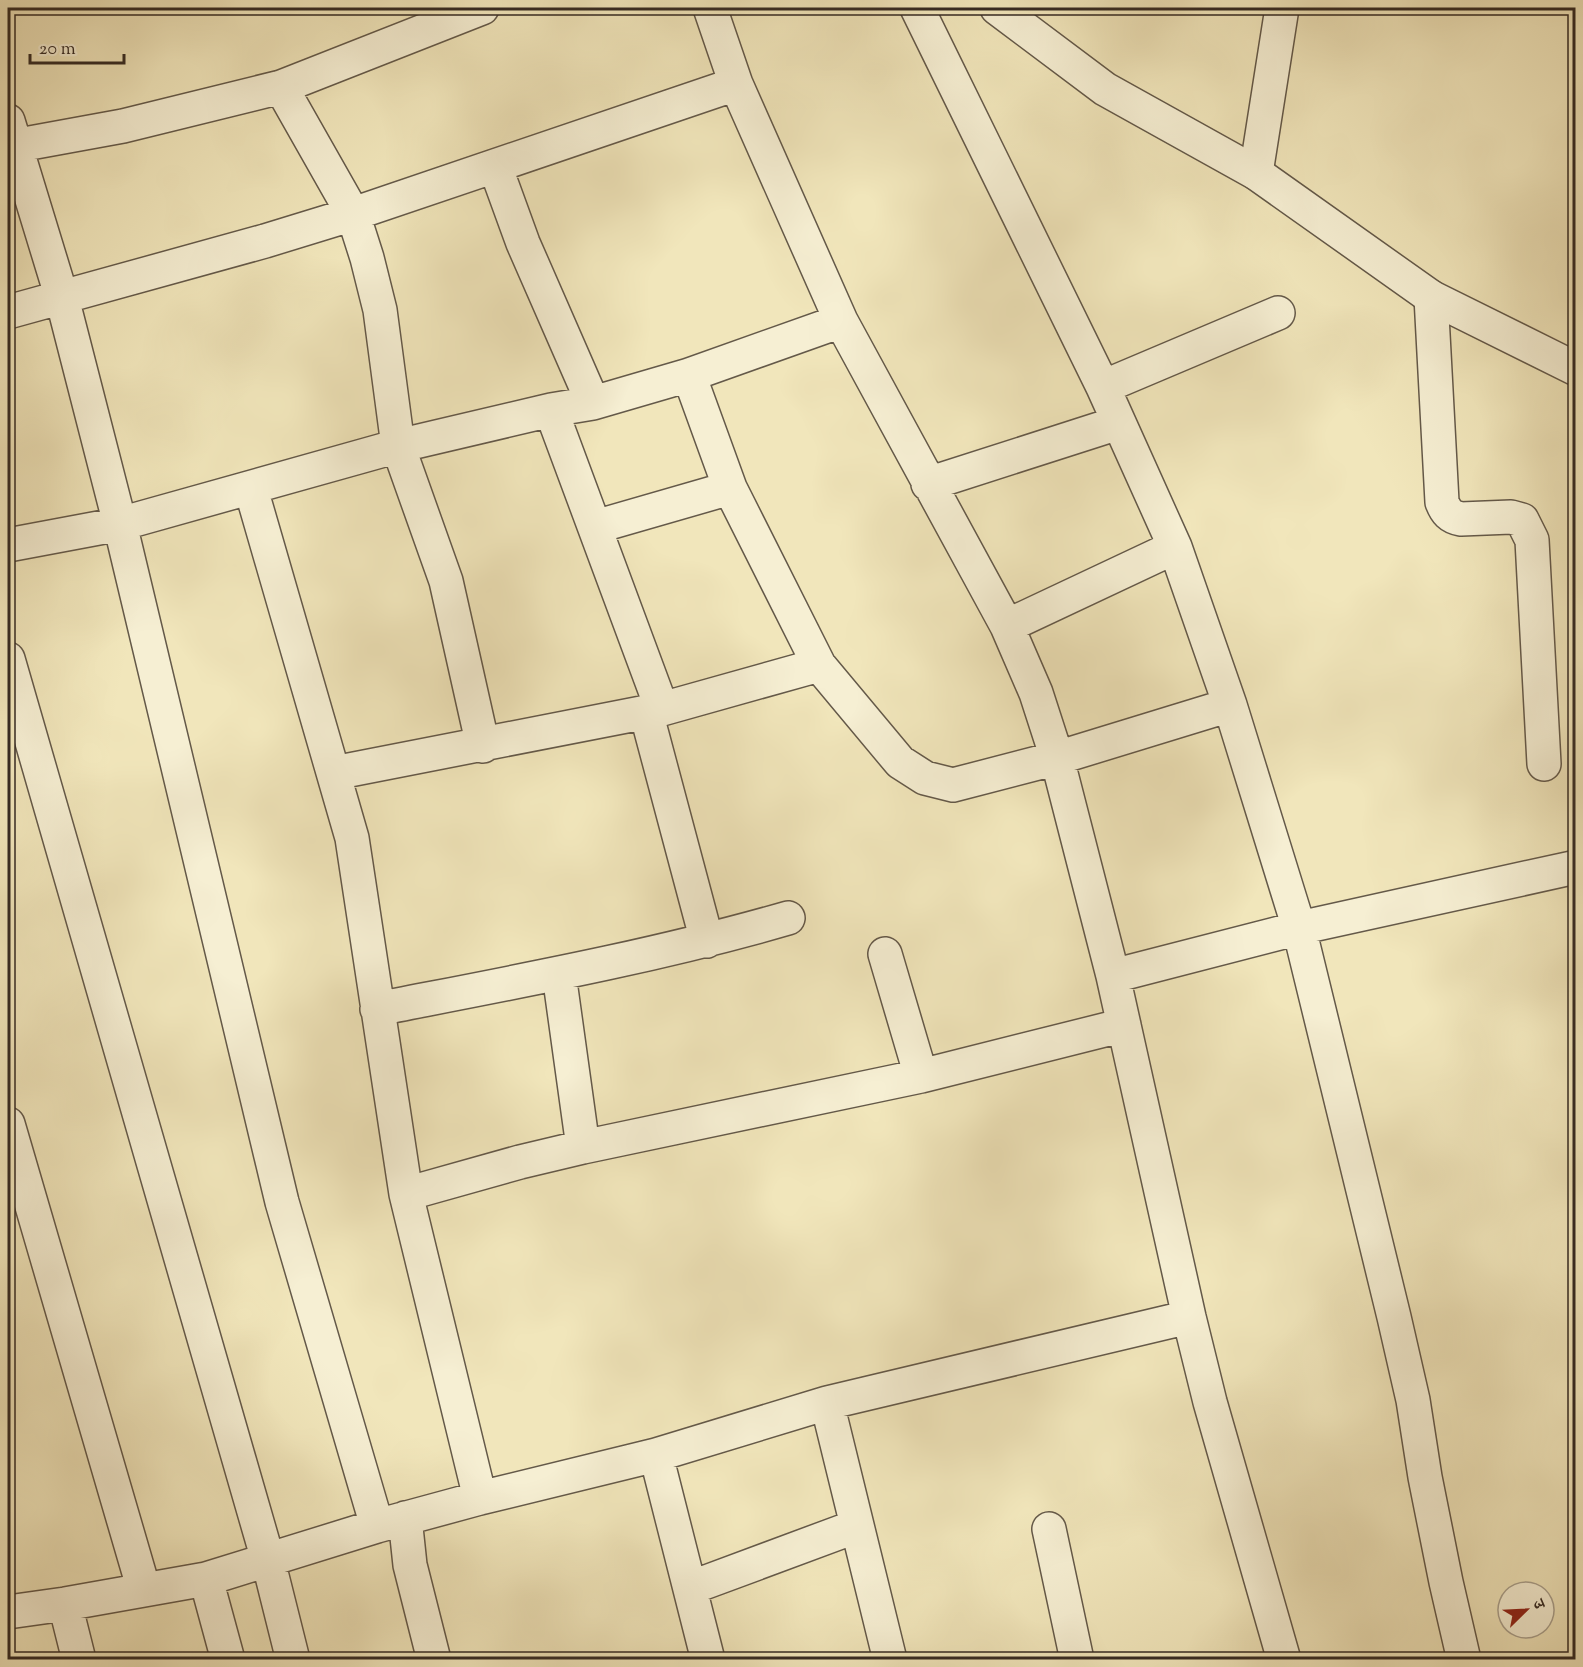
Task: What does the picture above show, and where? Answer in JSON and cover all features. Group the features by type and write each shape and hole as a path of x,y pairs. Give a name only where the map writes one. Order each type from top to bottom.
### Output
{"street":[{"path":"434,1659 410,1565 391,1522 282,1202 120,524 62,298 10,138 123,126 281,87 482,8"},
{"path":"710,8 736,84 841,321 1007,626 1036,693 1057,758 1113,976 1210,1402 1284,1659"},
{"path":"917,8 1103,387 1175,547 1230,705 1299,928 1397,1327 1413,1400 1425,1477 1446,1582 1464,1659"},
{"path":"998,8 1105,89 1256,173 1431,297 1575,369"},
{"path":"1256,173 1282,8"},
{"path":"8,312 265,242 736,84"},
{"path":"281,87 353,214 367,258 380,310 398,446 446,581 483,746"},
{"path":"495,166 523,243 593,403"},
{"path":"1431,297 1442,502 1446,511 1453,518 1511,517 1522,520 1532,540 1544,764"},
{"path":"1103,387 1278,313"},
{"path":"8,545 120,524 398,446 551,410 593,403 689,375 841,321"},
{"path":"689,375 730,488 819,665 900,762 925,778 953,785 1057,758 1230,705"},
{"path":"551,410 595,526 654,710 708,941"},
{"path":"928,484 1118,423"},
{"path":"595,526 730,488"},
{"path":"251,489 352,838 406,1194 480,1498"},
{"path":"1007,626 1175,547"},
{"path":"8,659 268,1560 293,1659"},
{"path":"334,773 483,746 654,710 819,665"},
{"path":"1113,976 1299,928 1575,867"},
{"path":"377,1009 559,974 708,941 788,918"},
{"path":"885,954 921,1076"},
{"path":"559,974 583,1147"},
{"path":"406,1194 583,1147 921,1076 1124,1025"},
{"path":"8,1124 144,1590"},
{"path":"9,1605 65,1604 206,1579 391,1522 656,1455 827,1403 1189,1317"},
{"path":"827,1403 890,1659"},
{"path":"656,1455 708,1659"},
{"path":"690,1588 857,1526"},
{"path":"1049,1529 1077,1659"},
{"path":"206,1579 228,1659"},
{"path":"65,1604 79,1659"}]}
